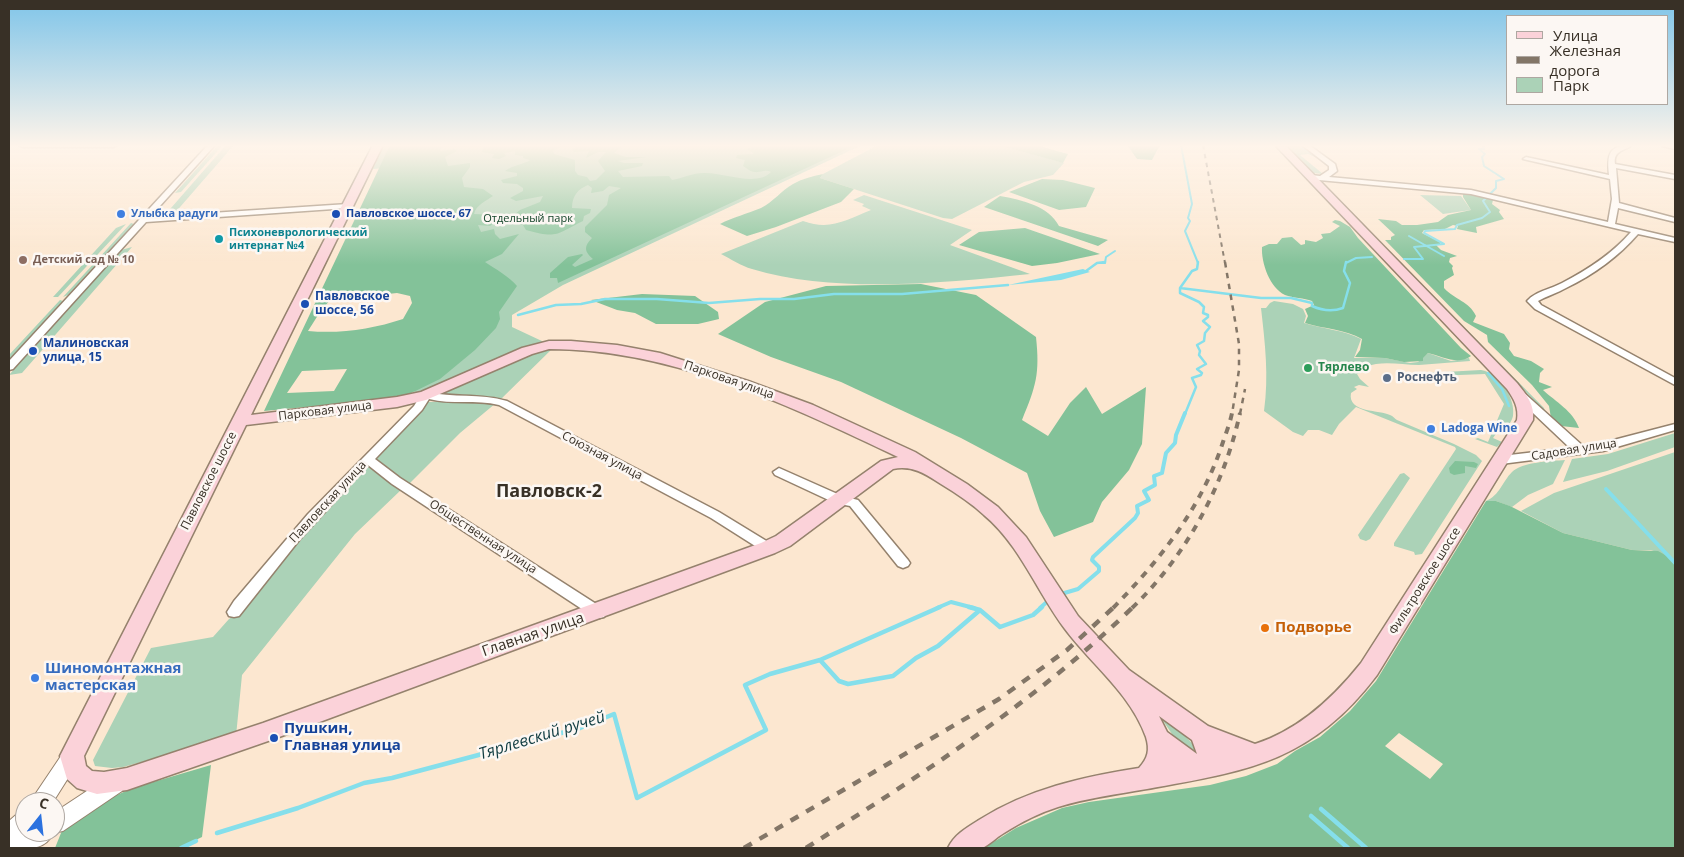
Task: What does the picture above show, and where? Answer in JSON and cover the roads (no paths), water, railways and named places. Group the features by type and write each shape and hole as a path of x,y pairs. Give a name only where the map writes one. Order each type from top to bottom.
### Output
{"main road":[{"name":"Павловское шоссе","path":"72,756 358,185"},
{"name":"Фильтровское шоссе","path":"961,848 1000,821 1029,806 1061,795 1205,768 1254,755 1286,742 1316,724 1353,690 1369,670 1525,420 1524,404 1517,392 1324,185"},
{"name":"Парковая улица","path":"240,421 397,402 426,395 534,348 562,345 617,349 656,356 743,384 807,408 891,457"},
{"path":"891,457 900,462 923,465 961,488 992,511 1019,542 1082,637 1121,676 1200,733 1254,755"},
{"name":"Главная улица","path":"124,779 236,743 599,612 768,548 784,541 839,500 891,457"},
{"path":"1121,676 1160,740 1205,768 1208,749 1200,733"},
{"path":"1145,779 1154,770 1161,754 1160,740"},
{"path":"72,756 76,774 83,780 98,783 124,779"}],"street":[{"path":"9,367 175,185"},
{"path":"1402,185 1483,195 1675,240"},
{"path":"1611,226 1616,205 1615,185"},
{"path":"1616,205 1675,220"},
{"path":"143,220 348,206"},
{"path":"1636,231 1616,252 1564,285 1533,299 1532,303 1675,382"},
{"path":"1517,392 1580,450"},
{"name":"Павловская улица","path":"234,612 254,585 333,493 418,408 426,395"},
{"name":"Союзная улица","path":"426,395 438,399 478,399 503,403 715,515 768,548"},
{"name":"Садовая улица","path":"1501,460 1602,447 1675,427"},
{"name":"Общественная улица","path":"368,459 396,481 599,612"},
{"path":"780,472 839,500 854,503 903,563"},
{"path":"48,792 72,756"},
{"path":"65,817 124,779"}],"water":[{"path":"1083,269 1090,272 1061,280 1008,285"}],"waterway":[{"path":"1188,185 1192,204 1188,218 1190,221 1185,231 1198,263"},
{"name":"Тярлевский ручей","path":"1426,246 1444,244 1424,233 1425,231 1455,229 1457,225 1482,218 1490,212 1483,201 1496,188 1496,185"},
{"path":"1409,236 1426,246"},
{"name":"Тярлевский ручей","path":"1404,259 1423,259 1414,247 1426,246"},
{"path":"1426,246 1444,256"},
{"path":"1097,263 1105,263 1106,257 1115,251"},
{"name":"Тярлевский ручей","path":"1346,263 1356,258 1372,257"},
{"path":"1097,263 1105,262"},
{"name":"Тярлевский ручей","path":"1180,288 1261,298 1291,298 1312,303 1312,306 1320,309 1335,310 1343,308 1350,283 1344,271 1346,262"},
{"path":"1086,271 1097,263"},
{"path":"1180,288 1192,271 1197,269 1198,263"},
{"path":"518,315 556,305 581,304 605,299 657,299 709,303 760,299 794,299 834,294 902,294 1008,285"},
{"name":"Тярлевский ручей","path":"1180,288 1180,293 1199,302 1204,307 1203,313 1208,315 1208,317 1203,321 1210,327 1205,333 1204,341 1197,345 1200,351 1199,355 1206,364 1197,369 1202,373 1201,375 1192,378 1196,387 1185,414"},
{"path":"1488,373 1502,389 1509,406"},
{"name":"Тярлевский ручей","path":"1061,594 1078,589 1099,571 1099,567 1092,560 1093,557 1135,518 1138,513 1137,506 1149,500 1144,491 1155,485 1154,476 1162,473 1166,453 1175,443 1176,435 1185,413"},
{"path":"1606,489 1675,563"},
{"name":"Тярлевский ручей","path":"1040,608 1049,600"},
{"path":"937,608 951,602 974,608"},
{"path":"820,660 940,607"},
{"path":"969,607 980,610"},
{"name":"Тярлевский ручей","path":"980,610 1000,627 1033,615 1042,607"},
{"name":"Тярлевский ручей","path":"820,660 839,681 848,684 893,676 916,658 938,646 980,610"},
{"name":"Тярлевский ручей","path":"217,833 298,808 364,783 392,778 580,728 614,714 637,798 766,730 745,685 770,674 820,660"},
{"path":"1321,809 1366,848"},
{"path":"1311,816 1348,848"},
{"name":"Тярлевский ручей","path":"181,848 196,841"}],"railway":[{"path":"1210,185 1225,263"},
{"path":"1225,262 1239,344 1239,370 1232,414"},
{"path":"1240,414 1245,389"},
{"path":"1114,607 1163,552 1204,489 1232,413"},
{"path":"1133,607 1169,566 1186,543 1200,518 1224,467 1240,413"},
{"path":"744,848 999,699 1067,650 1114,607"},
{"path":"806,848 934,765 1017,706 1096,642 1133,607"}],"place":[{"name":"Улыбка радуги","path":"121,214"},
{"name":"Павловское шоссе, 67","path":"336,214"},
{"name":"Психоневрологический интернат №4","path":"219,239"},
{"name":"Детский сад № 10","path":"23,260"},
{"name":"Павловское шоссе, 56","path":"305,304"},
{"name":"Малиновская улица, 15","path":"33,351"},
{"name":"Тярлево","path":"1308,368"},
{"name":"Роснефть","path":"1387,378"},
{"name":"Ladoga Wine","path":"1431,429"},
{"name":"Подворье","path":"1265,628"},
{"name":"Шиномонтажная мастерская","path":"35,678"},
{"name":"Пушкин, Главная улица","path":"274,738"}],"district":[{"name":"Павловск-2","path":"549,492"}],"park label":[{"name":"Отдельный парк","path":"528,219"}]}
